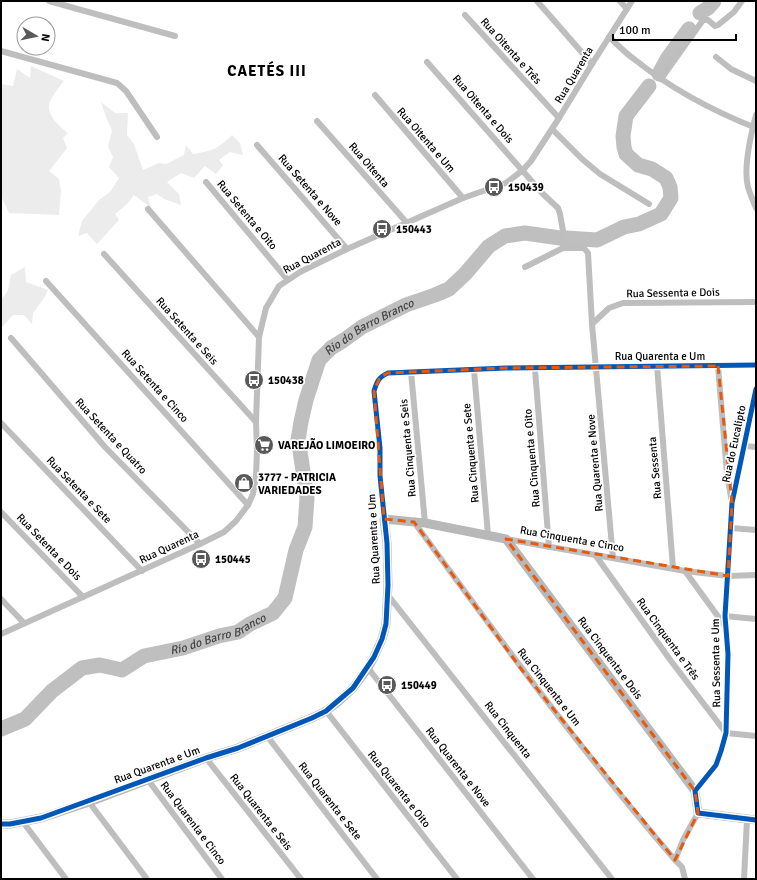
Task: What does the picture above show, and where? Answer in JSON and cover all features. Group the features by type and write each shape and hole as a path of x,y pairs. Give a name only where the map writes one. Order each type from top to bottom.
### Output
{"street":[{"path":"49,1 175,36"},
{"path":"537,1 592,64"},
{"path":"620,1 627,9"},
{"name":"Rua Quarenta","path":"1,634 200,544 224,532 236,521 248,505 253,494 256,476 259,338 266,308 279,286 287,279 347,249 463,198 506,183 523,170 531,161 552,129 632,1"},
{"path":"661,79 703,20 708,20 715,26 718,25 734,12 742,1"},
{"name":"Rua Oitenta e Três","path":"465,15 559,118"},
{"path":"609,36 633,59 661,79 722,114 754,128"},
{"path":"1,51 117,83 126,91 157,137"},
{"path":"716,57 730,69 756,81"},
{"name":"Rua Oitenta e Dois","path":"427,62 543,194 558,208 562,222 563,248"},
{"name":"Rua Oitenta e Um","path":"375,95 463,198"},
{"path":"756,115 748,163 748,186 756,208"},
{"name":"Rua Oitenta","path":"317,121 407,223"},
{"path":"552,129 582,160 600,174 649,204"},
{"name":"Rua Setenta e Nove","path":"257,145 347,249"},
{"name":"Rua Setenta e Oito","path":"206,182 287,279"},
{"path":"148,208 259,338"},
{"path":"525,267 563,248 584,248 588,253 596,367"},
{"name":"Rua Setenta e Seis","path":"104,254 256,422"},
{"name":"Rua Setenta e Cinco","path":"46,281 248,505"},
{"name":"Rua Sessenta e Dois","path":"592,324 609,308 623,303 756,302"},
{"name":"Rua Setenta e Quatro","path":"11,338 106,447 200,544"},
{"name":"Rua Quarenta e Um","path":"1,824 10,824 41,818 89,802 206,758 238,748 326,711 353,688 368,668 379,645 386,624 387,544 380,476 380,448 374,391 376,383 380,377 388,373 411,372 596,367 756,365"},
{"name":"Rua Sessenta","path":"656,366 673,568"},
{"name":"Rua Sessenta e Um","path":"695,791 716,765 726,733 728,654 725,616 732,503 718,366"},
{"name":"Rua Quarenta e Nove","path":"596,367 613,558"},
{"name":"Rua Cinquenta e Oito","path":"535,369 549,547"},
{"name":"Rua Cinquenta e Sete","path":"474,370 488,535"},
{"name":"Rua Cinquenta e Seis","path":"411,372 425,523"},
{"name":"Rua do Eucalipto","path":"732,503 756,389"},
{"name":"Rua Setenta e Sete","path":"1,423 142,571"},
{"path":"745,446 756,447"},
{"name":"Rua Setenta e Dois","path":"1,512 83,596"},
{"name":"Rua Cinquenta e Cinco","path":"384,519 425,523 596,556 686,571 728,576 756,575"},
{"name":"Rua Cinquenta e Um","path":"414,522 522,670 639,818 675,860"},
{"path":"731,528 756,530"},
{"name":"Rua Cinquenta e Dois","path":"506,539 695,791"},
{"name":"Rua Cinquenta e Três","path":"596,556 670,661 726,733"},
{"path":"686,571 725,626"},
{"name":"Rua Cinquenta","path":"387,594 612,879"},
{"path":"1,599 24,623"},
{"path":"725,616 756,619"},
{"name":"Rua Quarenta e Nove","path":"368,668 533,879"},
{"name":"Rua Quarenta e Oito","path":"326,711 456,879"},
{"path":"726,733 756,736"},
{"name":"Rua Quarenta e Sete","path":"267,736 377,879"},
{"name":"Rua Quarenta e Seis","path":"206,758 301,879"},
{"name":"Rua Quarenta e Cinco","path":"148,780 222,879"},
{"path":"685,879 682,867 675,860 683,840 698,813 695,791"},
{"path":"89,802 147,879"},
{"path":"698,813 752,820 744,879"},
{"path":"23,822 66,879"}],"highlighted area":[{"path":"718,366 732,503 728,576 506,539 695,791 698,813 675,860 522,670 414,522 384,519 374,391 380,377 388,373 506,368"}],"shaded area":[{"path":"31,66 64,81 58,88 49,106 51,115 68,133 63,138 67,148 49,171 59,179 61,191 59,215 9,213 1,196 1,84 13,86 17,69 30,78"},
{"path":"101,102 115,113 128,113 127,135 134,144 143,170 159,163 166,164 184,155 186,145 193,154 205,152 219,146 232,135 240,143 243,155 230,152 219,160 223,165 216,174 205,166 194,178 181,173 167,182 179,194 181,205 164,199 157,194 148,197 151,208 134,195 127,204 115,214 119,220 97,244 87,233 78,236 82,221 99,200 110,192 119,178 109,167 113,157 108,146 112,131"},
{"path":"25,267 26,282 48,290 33,313 32,324 24,315 13,315 1,328 1,291 3,298 8,290 11,275"}],"waterway":[{"name":"Rio do Barro Branco","path":"700,13 708,8 714,1"},
{"name":"Rio do Barro Branco","path":"659,74 667,59 689,29"},
{"name":"Rio do Barro Branco","path":"566,238 597,240 624,227 639,224 661,214 671,198 670,187 666,178 652,169 638,165 626,154 624,147 623,136 626,116 649,86"},
{"name":"Rio do Barro Branco","path":"1,729 25,719 52,691 82,668 100,665 122,670 144,656 183,648 219,636 238,632 250,624 273,613 285,598 296,550 305,527 307,498 298,440 306,400 319,360 331,348 362,327 406,305 449,289 465,274 489,246 505,236 525,233 560,238"}],"cycle path":[{"path":"1,824 10,824 41,818 206,758 238,748 326,711 353,688 374,657 382,639 386,624 388,585 387,543 380,476 380,448 374,391 382,376 388,373 506,368 756,365"},
{"path":"756,389 732,503 725,616 728,654 726,733 716,765 695,791 698,813 756,820"}],"place":[{"name":"150439","path":"494,187"},
{"name":"150443","path":"382,229"},
{"name":"150438","path":"254,380"},
{"name":"VAREJÃO LIMOEIRO","path":"264,445"},
{"name":"3777 - PATRICIA VARIEDADES","path":"244,483"},
{"name":"150445","path":"201,559"},
{"name":"150449","path":"387,685"}],"district":[{"name":"CAETÉS III","path":"267,71"}]}
